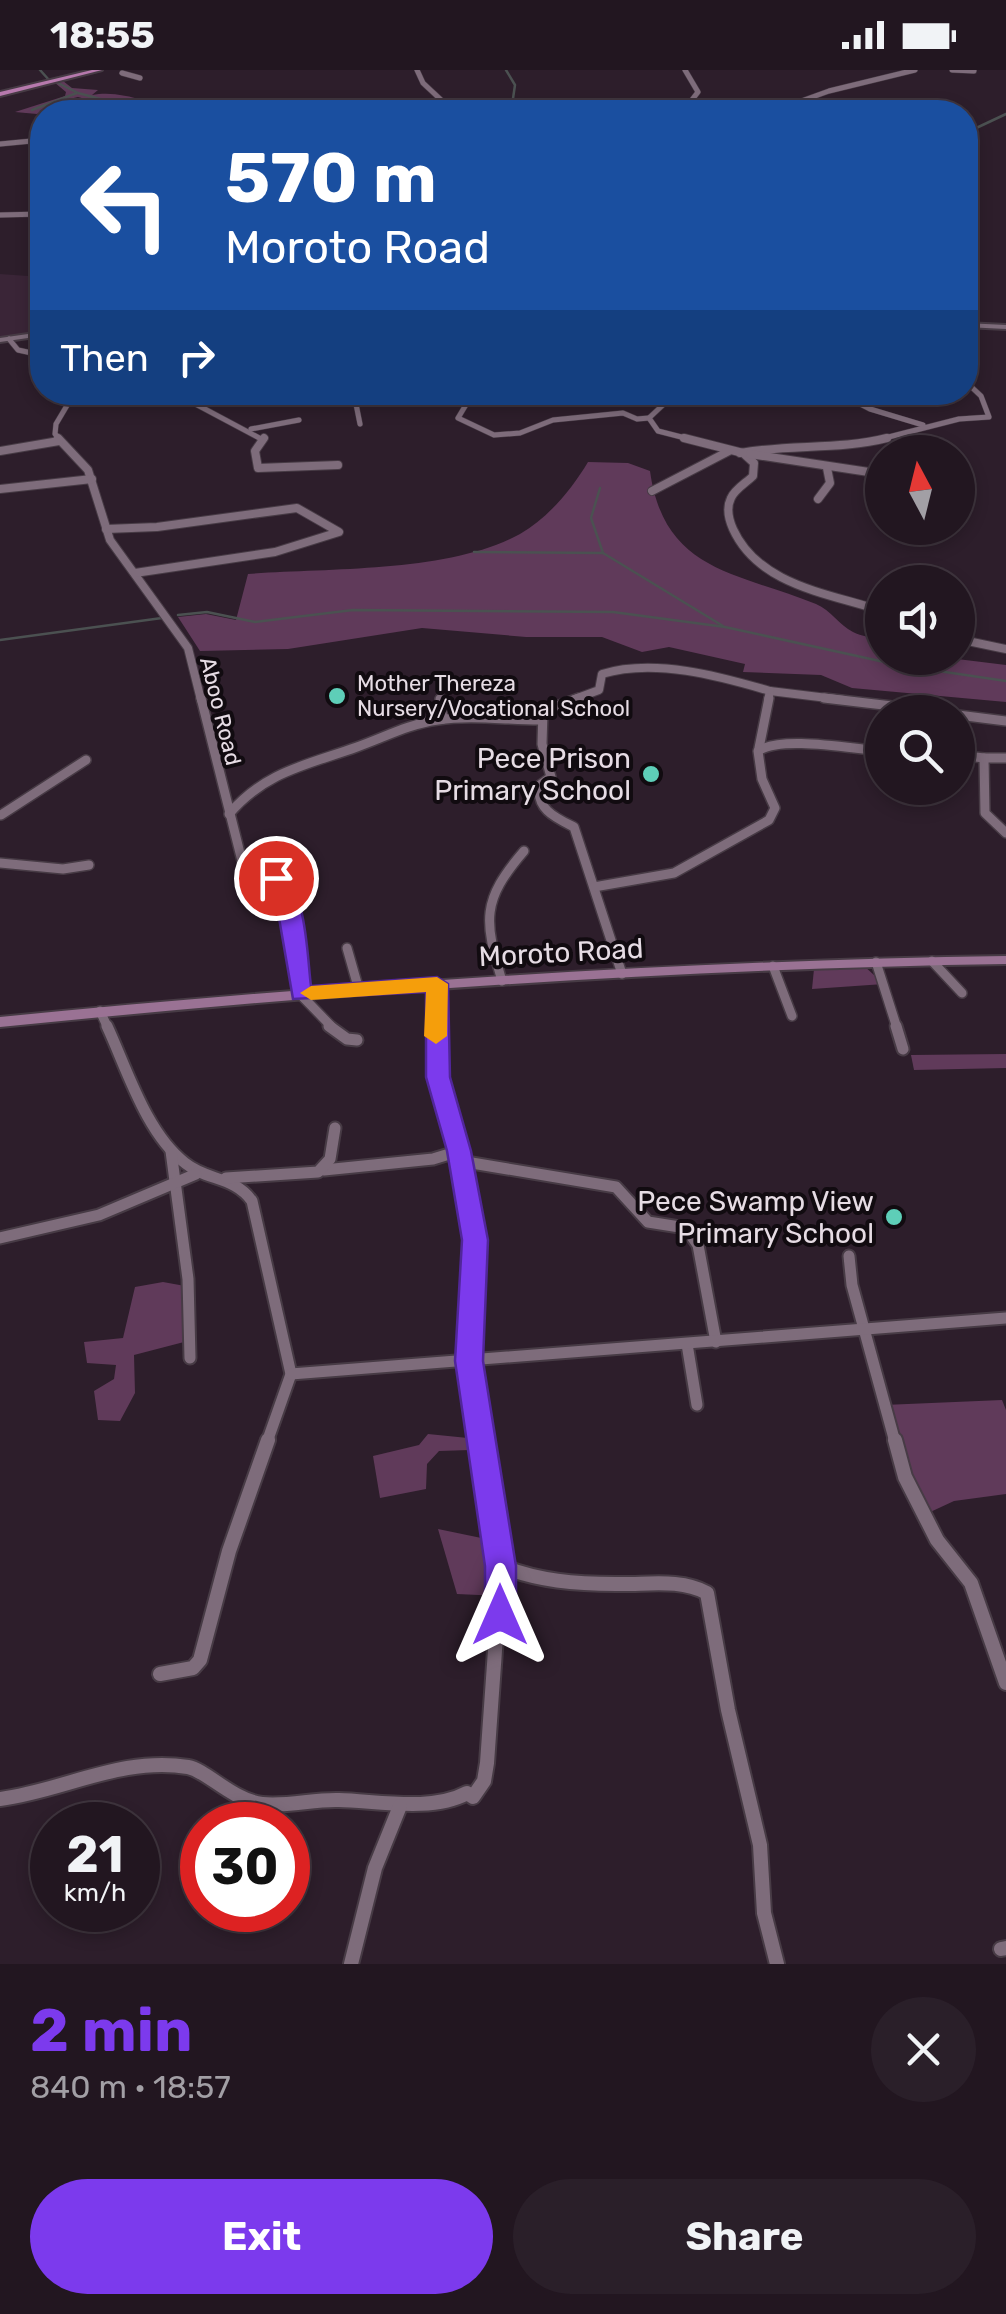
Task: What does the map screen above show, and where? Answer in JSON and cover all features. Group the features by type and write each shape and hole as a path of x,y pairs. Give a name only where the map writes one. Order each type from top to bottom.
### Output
{"main road":[{"path":"0,94 99,70"},
{"name":"Moroto Road","path":"0,1022 437,984 773,966 1006,960"}],"street":[{"path":"416,70 441,100"},
{"path":"684,70 698,92 692,100"},
{"path":"802,100 915,70"},
{"path":"952,70 974,71"},
{"path":"119,72 134,73"},
{"path":"119,72 140,78"},
{"path":"0,144 30,141"},
{"path":"0,216 30,215"},
{"path":"978,327 1006,328"},
{"path":"4,339 30,336"},
{"path":"4,339 18,350 30,353"},
{"path":"650,418 663,433 726,452 759,452 866,443 926,426 989,417 978,392"},
{"path":"0,450 59,441 56,424 67,405"},
{"path":"193,405 265,438 255,451 258,468 287,470 338,465"},
{"path":"356,405 360,424"},
{"path":"466,405 458,418 494,435 518,433 562,419 620,413 637,419 650,418 663,405"},
{"path":"862,405 926,426"},
{"path":"250,429 299,420"},
{"name":"Aboo Road","path":"59,441 92,479 106,529 188,648 244,868 276,878 284,887 298,954 300,994"},
{"path":"652,491 726,452"},
{"path":"759,452 827,468 865,472"},
{"path":"741,453 754,463 754,472 731,498 730,522 752,558 796,587 865,606"},
{"path":"818,499 830,483 827,468"},
{"path":"0,489 92,479"},
{"path":"106,529 158,527 297,508 339,532 312,543 135,572"},
{"path":"975,643 1006,650"},
{"path":"622,974 574,827 548,813 538,794 540,785 551,777 544,765 540,720 548,707 599,690 602,674 622,667 865,703"},
{"path":"594,886 674,873 769,820 775,808 759,770 759,748 770,691"},
{"path":"440,699 442,719"},
{"path":"975,717 1006,722"},
{"path":"229,814 249,791 317,758 409,725 442,719 540,720"},
{"path":"759,748 778,744 865,750"},
{"path":"975,757 1006,758"},
{"path":"984,758 985,813 1006,833"},
{"path":"0,815 86,760"},
{"path":"502,981 486,924 486,902 524,851"},
{"path":"0,863 63,869 89,866"},
{"path":"346,948 359,990"},
{"path":"932,960 962,993"},
{"path":"876,962 903,1049"},
{"path":"773,966 792,1016"},
{"path":"0,1799 39,1794 85,1775 136,1768 190,1767 226,1792 262,1804 338,1800 400,1806 428,1800 452,1801 466,1793 473,1797 484,1781 499,1628 500,1566 469,1361 475,1240 460,1156 438,1077 437,984"},
{"path":"300,994 326,1023 347,1039 358,1040"},
{"path":"100,1011 171,1150 188,1280 190,1358"},
{"path":"324,1170 335,1128"},
{"path":"171,1150 196,1174"},
{"path":"0,1238 99,1215 196,1174 225,1178 301,1176 324,1170 460,1156 616,1186 648,1222 686,1228 698,1245 716,1342"},
{"path":"160,1674 193,1668 200,1660 229,1551 291,1374 252,1201 243,1188 225,1178"},
{"path":"849,1256 905,1477 937,1540 972,1582 1006,1683"},
{"path":"291,1374 1006,1318"},
{"path":"687,1344 697,1405"},
{"path":"500,1566 562,1580 691,1584 708,1593 728,1710 760,1844 764,1913 777,1964"},
{"path":"351,1964 374,1868 400,1806"}],"shaded area":[{"path":"54,82 98,90 92,95 115,94 143,100 52,100 66,92"},
{"path":"0,274 30,276 30,334 0,338"},
{"path":"588,462 628,463 650,471 658,504 671,530 688,549 732,574 821,607 843,626 865,636 865,675 975,675 975,661 1006,665 1006,702 975,699 975,695 852,688 821,675 743,672 745,664 669,647 642,652 602,637 526,637 422,628 288,649 200,651 178,617 206,614 236,620 248,574 424,562 491,547 540,520"},
{"path":"864,966 884,984 812,989 814,969"},
{"path":"1006,1054 1006,1068 914,1070 911,1055"},
{"path":"163,1282 185,1286 184,1342 134,1355 135,1393 120,1421 98,1420 94,1391 114,1379 116,1365 87,1363 84,1342 123,1338 135,1287"},
{"path":"1002,1400 1006,1410 1006,1494 954,1501 926,1514 884,1405"},
{"path":"428,1434 468,1438 470,1450 439,1451 427,1464 426,1489 380,1498 373,1456 419,1445"},
{"path":"438,1529 491,1540 500,1596 457,1594"}],"waterway":[{"path":"40,70 49,80"},
{"path":"506,70 515,85 513,100"},
{"path":"56,82 104,100"},
{"path":"58,100 77,93"},
{"path":"978,127 1006,114"},
{"path":"600,488 591,518 603,553"},
{"path":"474,552 603,553"},
{"path":"603,553 723,626"},
{"path":"178,615 207,612 255,622 353,610 613,612 725,627 898,665 1006,681"},
{"path":"0,640 162,618"}],"slow traffic":[{"path":"311,993 437,984 436,1036"}],"place":[{"name":"Mother Thereza Nursery/Vocational School","path":"337,696"},
{"name":"Pece Prison Primary School","path":"651,774"},
{"name":"Pece Swamp View Primary School","path":"894,1217"}],"route":[{"path":"276,878 284,887 293,928 300,994 437,984 438,1077 459,1151 475,1240 469,1361 500,1566 500,1615"}]}
